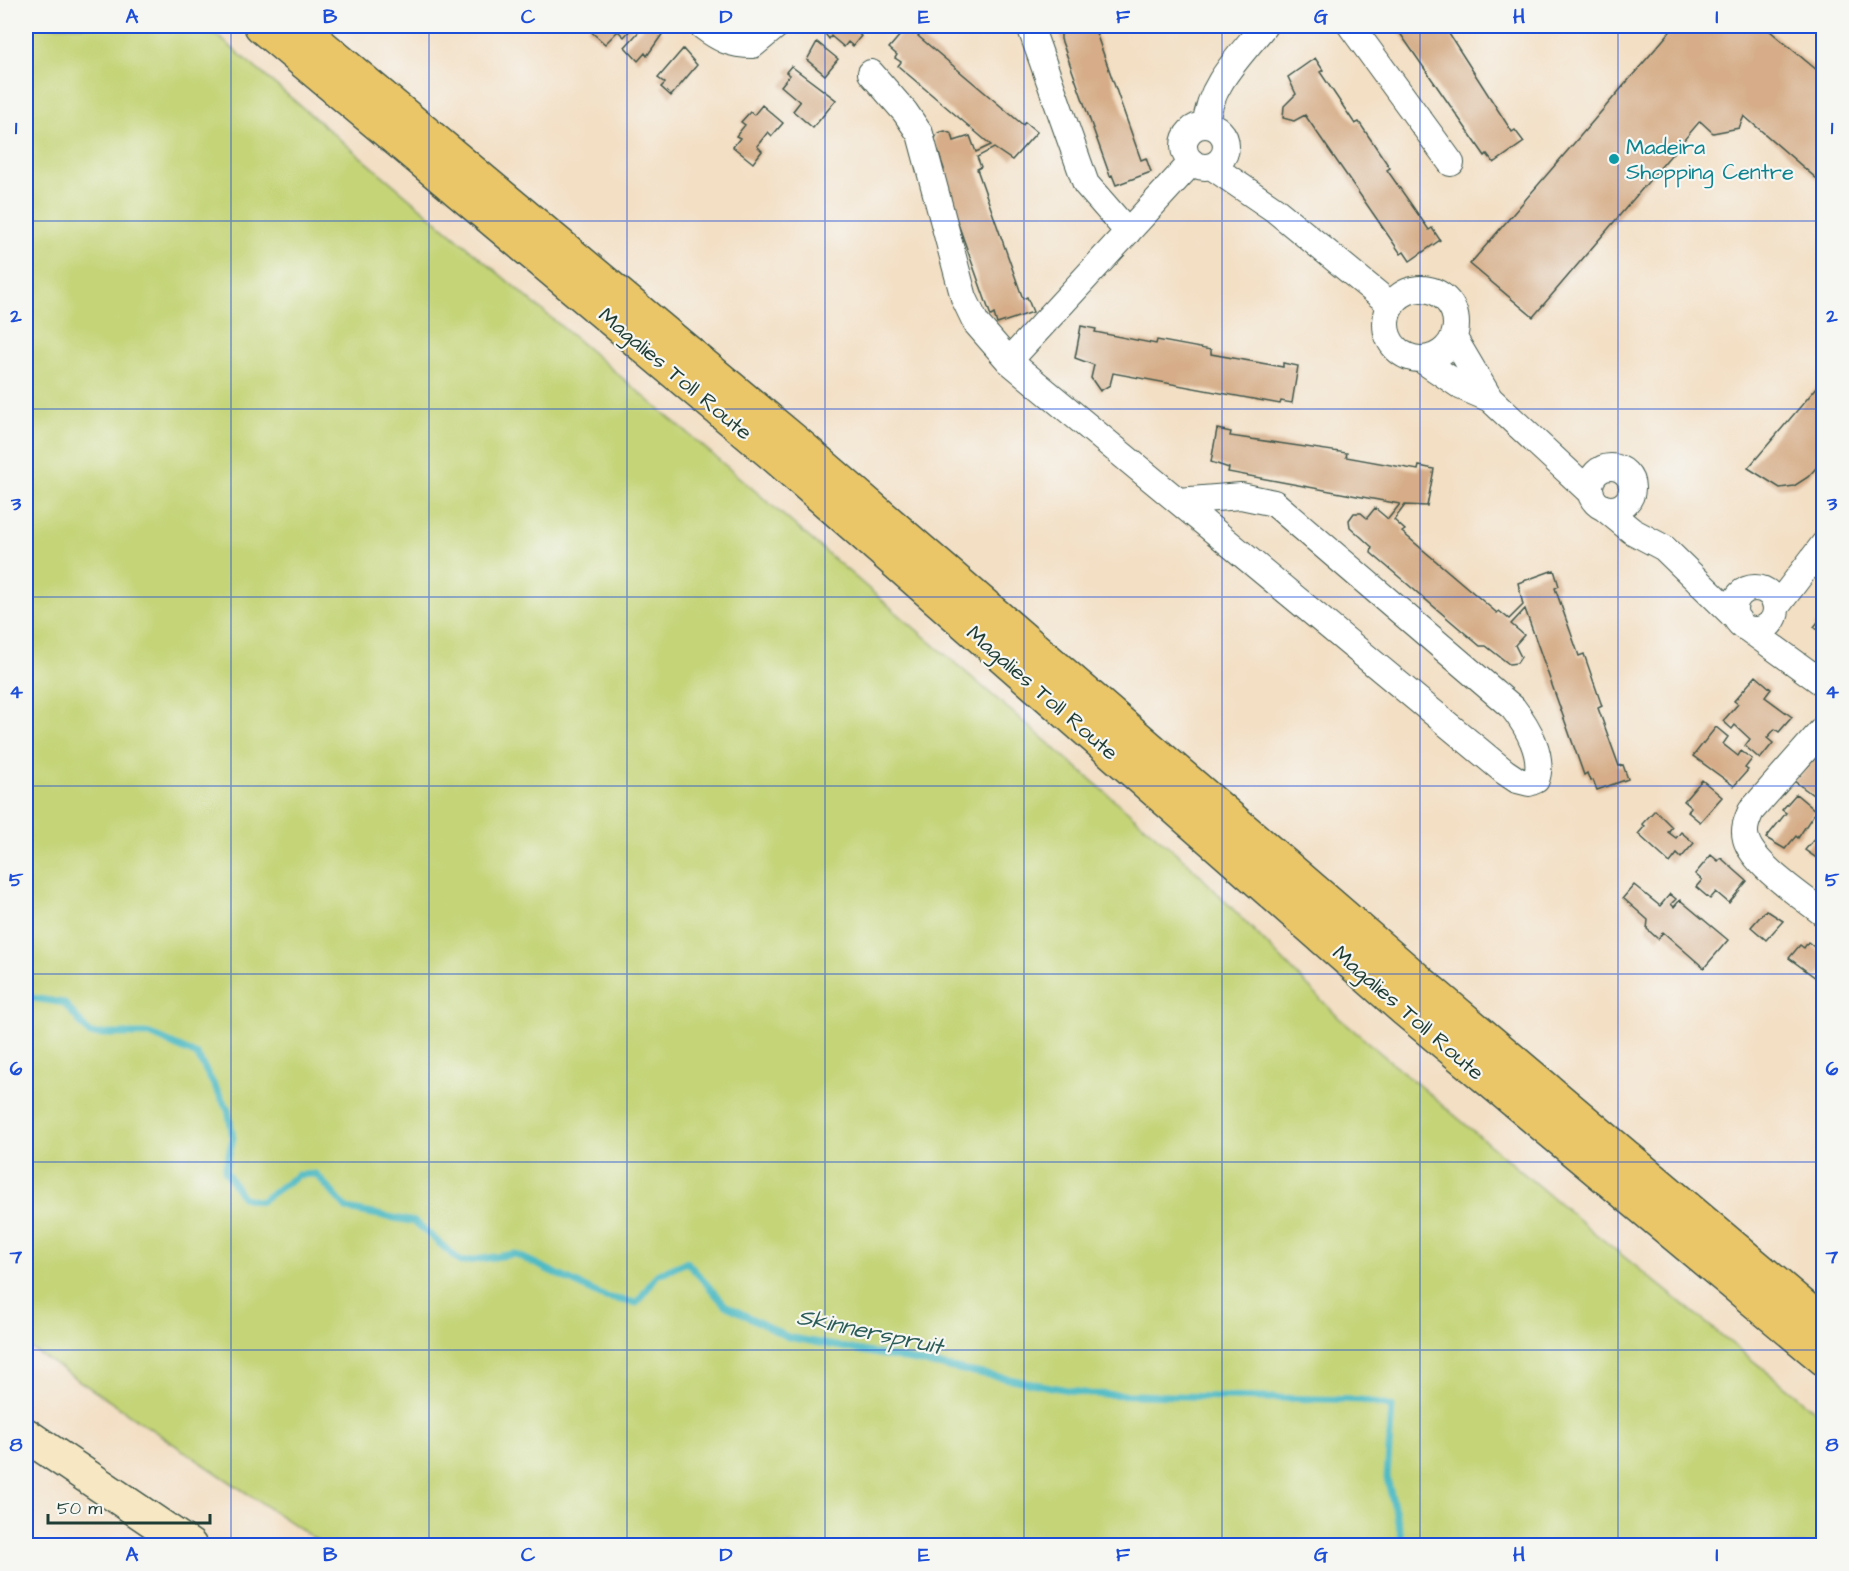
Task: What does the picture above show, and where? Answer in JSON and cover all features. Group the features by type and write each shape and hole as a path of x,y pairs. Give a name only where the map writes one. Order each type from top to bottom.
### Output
{"highway":[{"name":"Magalies Toll Route","path":"261,26 777,458 1405,1010 1824,1359"},
{"name":"Magalies Toll Route","path":"298,26 798,444 1426,987 1824,1324"}],"main road":[{"path":"26,1435 190,1545"}],"street":[{"path":"702,26 718,38 734,45 753,45 772,29"},
{"path":"1030,26 1086,184 1128,232"},
{"path":"1206,125 1207,110 1216,89 1264,26"},
{"path":"1351,26 1451,163"},
{"path":"872,73 905,112 920,134 964,298 976,323 1009,361 1505,772 1517,780 1529,783 1536,780 1539,772 1533,740 1513,708 1274,503 1241,496 1178,501"},
{"path":"1274,209 1226,145 1221,134 1206,125 1193,129 1185,139 1185,152 1274,209 1391,305"},
{"path":"1009,361 1128,232 1202,164 1222,158 1226,145"},
{"path":"1490,399 1462,387 1422,360 1401,354 1387,337 1385,326 1391,305 1409,291 1432,290 1450,304 1455,315 1454,338 1490,399 1545,449 1568,474 1632,531 1664,549 1743,624 1815,677"},
{"path":"1422,360 1441,354 1454,338"},
{"path":"1545,449 1626,474 1632,486 1631,493 1624,504 1618,508 1597,500"},
{"path":"1597,500 1592,480 1596,474 1608,467"},
{"path":"1631,493 1645,522 1664,549"},
{"path":"1800,573 1740,595 1736,600 1735,614 1743,624 1762,629 1773,620 1775,611 1800,573 1824,544"},
{"path":"1685,567 1770,595 1785,639 1815,677"},
{"path":"1824,728 1751,811 1746,824 1745,838 1760,861 1824,914"}],"green space":[{"path":"26,26 206,26 705,448 1189,864 1339,1018 1592,1231 1823,1417 1823,1545 324,1545 26,1345"}],"building":[{"path":"589,26 634,26 624,37 618,31 605,44 587,28"},
{"path":"644,26 655,26 663,33 647,56 645,53 638,61 625,47"},
{"path":"819,26 849,26 861,36 853,46 848,42 844,47 831,36 829,39"},
{"path":"908,26 921,33 918,36 1023,125 1025,122 1037,132 1012,160 994,148 977,157 981,167 977,169 1023,299 1027,297 1033,312 997,324 994,314 991,316 942,179 944,169 934,140 938,133 945,131 952,134 954,141 970,136 976,152 991,145 898,66 901,62 895,58 897,55 889,48"},
{"path":"1061,26 1098,26 1100,29 1095,30 1141,160 1146,158 1151,172 1116,185 1112,175 1110,176 1061,39"},
{"path":"1395,26 1444,26 1512,132 1515,130 1524,142 1494,163 1487,154 1485,156"},
{"name":"Madeira Shopping Centre","path":"1675,26 1764,26 1824,76 1824,185 1744,116 1739,128 1713,133 1700,121 1533,317 1470,264"},
{"path":"817,42 838,59 825,75 807,60"},
{"path":"683,49 697,65 671,96 661,87 665,83 658,78"},
{"path":"1315,58 1323,70 1320,72 1355,124 1359,122 1390,168 1387,170 1429,230 1432,228 1440,240 1410,261 1404,252 1401,254 1305,115 1294,121 1283,118 1284,106 1296,94 1288,77"},
{"path":"791,66 836,100 813,128 793,111 800,102 781,86 790,75 786,72"},
{"path":"762,105 783,123 772,136 768,132 757,146 762,151 753,163 733,147 740,138 736,136 745,125 741,122 750,112 754,115"},
{"path":"1081,326 1096,329 1095,332 1156,344 1157,340 1211,350 1211,354 1283,367 1283,363 1298,366 1292,403 1281,401 1280,404 1113,373 1110,385 1100,391 1091,378 1094,365 1075,358"},
{"path":"1824,379 1824,459 1808,477 1794,486 1780,488 1748,468"},
{"path":"1217,429 1231,432 1230,436 1347,453 1346,457 1418,470 1419,466 1434,469 1427,506 1405,505 1394,520 1405,530 1402,532 1497,613 1499,611 1509,619 1523,605 1518,583 1554,570 1559,586 1555,588 1579,656 1584,654 1602,706 1598,708 1619,766 1623,765 1628,779 1597,790 1587,773 1584,775 1525,609 1511,624 1524,635 1515,645 1521,657 1517,663 1509,664 1486,646 1480,646 1371,553 1372,547 1350,527 1349,520 1354,513 1361,513 1367,518 1375,508 1388,519 1400,504 1228,472 1229,468 1211,462"},
{"path":"1824,610 1824,635 1814,627 1822,617 1819,615"},
{"path":"1756,676 1771,689 1765,697 1792,717 1779,732 1775,729 1767,738 1773,743 1760,759 1745,746 1750,739 1735,725 1732,729 1723,721 1738,704 1734,701"},
{"path":"1716,727 1728,737 1723,744 1738,756 1741,751 1752,759 1745,768 1748,770 1734,786 1693,756"},
{"path":"1821,752 1824,754 1824,803 1794,781"},
{"path":"1702,780 1722,797 1700,822 1688,812 1691,807 1684,801"},
{"path":"1796,794 1816,811 1798,838 1796,836 1785,849 1766,838 1786,813 1782,810"},
{"path":"1655,810 1672,827 1668,832 1676,838 1681,832 1694,843 1681,858 1677,854 1670,863 1638,834 1645,826 1642,824"},
{"path":"1822,830 1824,858 1821,861 1805,850"},
{"path":"1711,855 1718,861 1721,858 1747,881 1729,903 1716,892 1710,899 1696,887 1702,880 1695,874"},
{"path":"1634,885 1660,906 1670,894 1676,899 1671,904 1674,907 1680,900 1728,940 1704,968 1663,932 1658,939 1647,929 1648,920 1623,898"},
{"path":"1766,910 1783,921 1766,940 1751,927"},
{"path":"1808,942 1824,955 1824,969 1816,978 1789,958 1800,945 1804,948"}],"waterway":[{"name":"Skinnerspruit","path":"26,997 64,1003 90,1034 150,1034 197,1055 228,1110 233,1138 225,1170 242,1197 260,1202 298,1175 316,1174 347,1209 415,1222 461,1262 515,1254 605,1297 637,1303 657,1275 687,1262 725,1305 788,1337 1089,1394 1361,1400 1392,1407 1387,1478 1404,1546"}],"place":[{"name":"Madeira Shopping Centre","path":"1614,159"}]}
